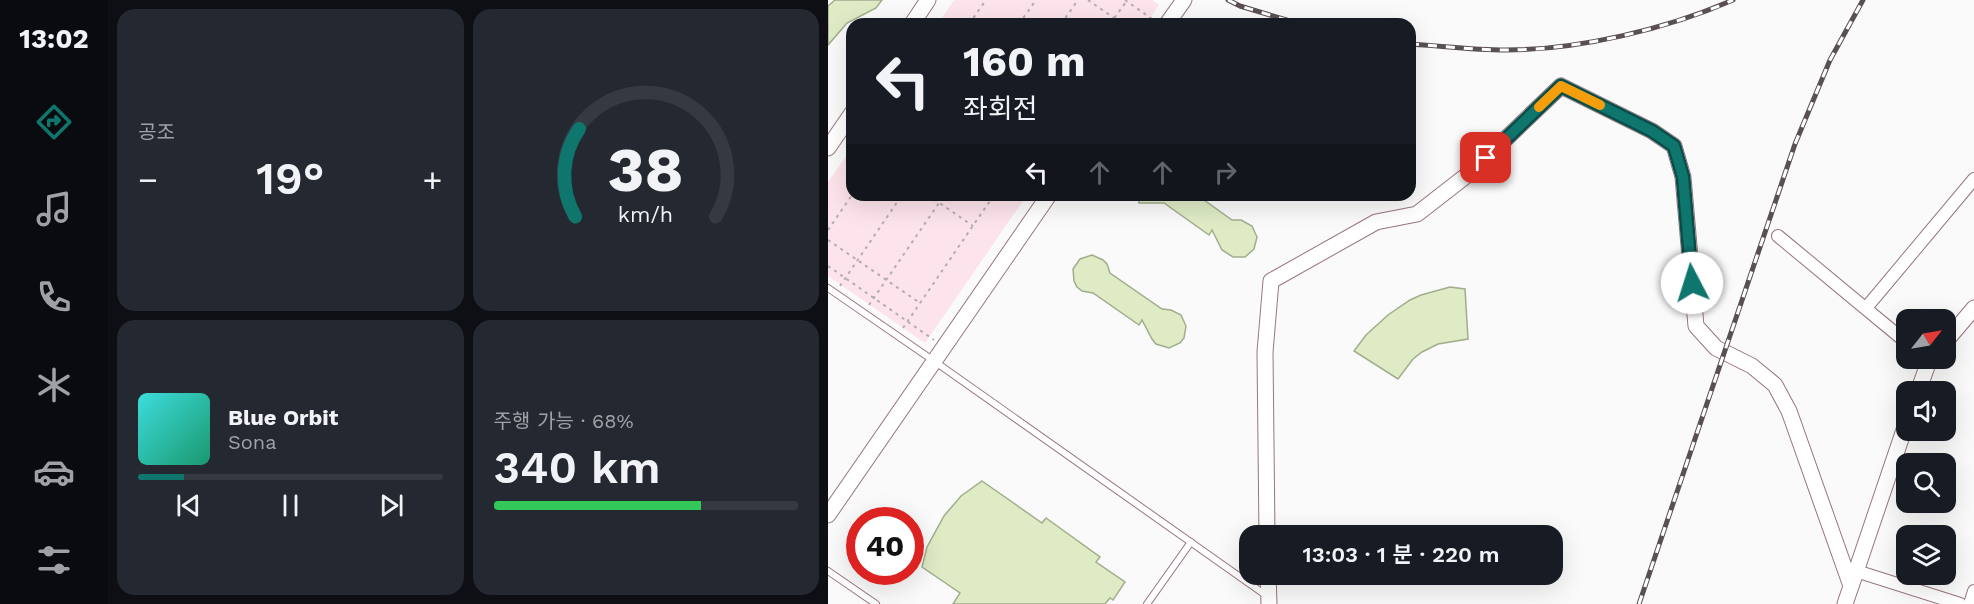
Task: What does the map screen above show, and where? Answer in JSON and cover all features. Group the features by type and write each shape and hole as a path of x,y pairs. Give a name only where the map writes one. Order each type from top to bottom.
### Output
{"street":[{"path":"916,18 928,0"},
{"path":"1171,18 1184,0"},
{"path":"1267,525 1265,352 1271,281 1376,222 1417,214 1472,172 1561,86 1652,131 1674,146 1683,177 1696,326 1716,348 1752,366 1775,385 1789,411 1851,586"},
{"path":"828,148 846,122"},
{"path":"1866,308 1974,179"},
{"path":"828,515 1045,201"},
{"path":"1778,236 1896,334"},
{"path":"1956,329 1974,308"},
{"path":"1845,604 1900,441"},
{"path":"1856,571 1960,604"},
{"path":"1268,585 1269,601"},
{"path":"1970,604 1974,591"}],"lane":[{"path":"828,288 1191,542 1269,601"},
{"path":"1148,604 1191,542"},
{"path":"828,571 876,604"}],"path":[{"path":"973,18 986,0"},
{"path":"1023,18 1036,0"},
{"path":"1065,18 1078,0"},
{"path":"1088,0 1114,18 1126,0 1152,18"},
{"path":"828,231 848,201"},
{"path":"835,293 898,201"},
{"path":"936,201 973,226"},
{"path":"898,336 990,201"},
{"path":"864,313 939,203"},
{"path":"828,240 920,303"},
{"path":"828,266 944,346"}],"shaded area":[{"path":"954,0 1152,0 1159,5 1150,18 942,18"},
{"path":"846,156 846,201 1023,201 925,343 828,276 828,182"}],"building":[{"path":"835,0 882,0 876,8 857,18 846,18 846,24 828,45 828,6"},
{"path":"1139,201 1205,201 1232,220 1241,220 1252,226 1257,237 1254,249 1245,257 1233,257 1222,250 1212,230 1209,235 1164,203 1139,203"},
{"path":"1092,255 1107,264 1110,273 1162,309 1181,315 1186,326 1184,338 1180,343 1169,348 1156,344 1142,320 1139,325 1093,293 1082,291 1077,287 1073,269 1080,259"},
{"path":"1450,287 1465,289 1468,339 1438,344 1422,352 1413,359 1398,379 1354,351 1366,335 1388,315 1410,300"},
{"path":"982,481 1042,523 1046,518 1100,557 1096,562 1125,582 1113,600 1110,598 1105,604 953,604 960,593 924,568 924,559 927,547 944,516 961,496"}],"railway":[{"path":"1228,0 1280,18"},
{"path":"1416,44 1494,50 1534,49 1592,42 1651,29 1733,0"},
{"path":"1639,604 1795,144 1830,60 1863,0"}],"slow traffic":[{"path":"1539,107 1561,86 1600,105"}],"route":[{"path":"1486,158 1561,86 1652,131 1674,146 1683,177 1692,283"}]}
